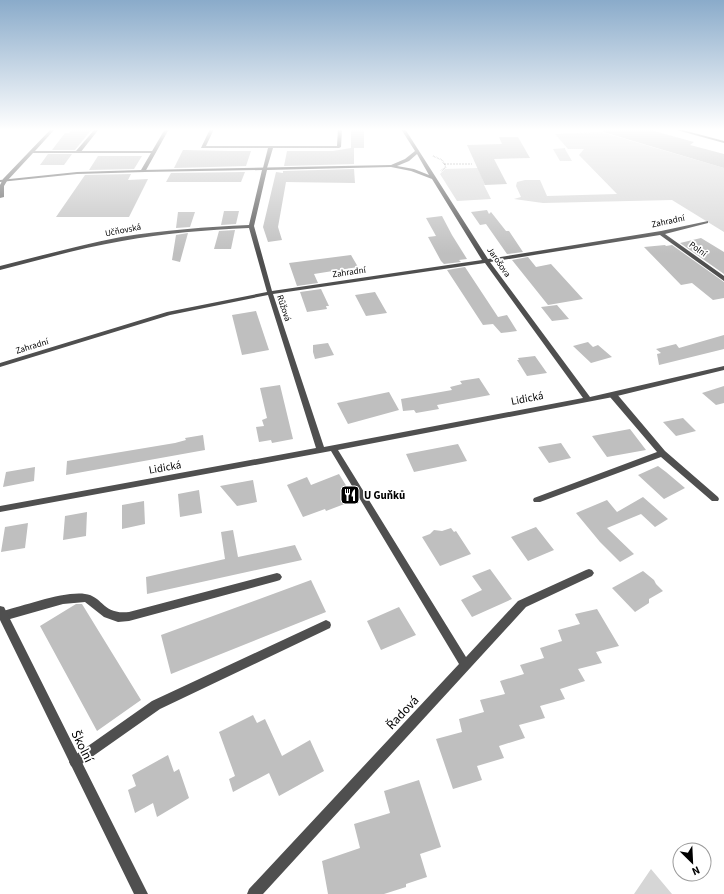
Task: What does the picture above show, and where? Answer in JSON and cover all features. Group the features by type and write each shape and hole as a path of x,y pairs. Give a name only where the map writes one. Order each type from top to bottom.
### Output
{"street":[{"path":"2,197 3,181 13,171"},
{"path":"3,181 77,173 154,171"},
{"name":"Růžová","path":"264,171 252,226 270,293 321,450"},
{"path":"414,171 434,178"},
{"name":"Jarošova","path":"429,171 486,261 588,399"},
{"name":"Zahradní","path":"0,365 169,313 270,293 661,233 706,222"},
{"name":"Učňovská","path":"0,268 78,248 139,236 191,230 252,226"},
{"name":"Polní","path":"661,233 724,279"},
{"name":"Lidická","path":"0,509 613,395 724,368"},
{"path":"613,395 662,453 714,499"},
{"path":"333,448 465,664"},
{"path":"537,500 662,453"},
{"name":"Řadová","path":"254,894 522,604 589,572"},
{"path":"2,613 70,599 89,598 103,611 121,618 135,616 277,576"},
{"name":"Školní","path":"2,613 141,894"},
{"path":"75,762 156,705 326,625"}],"shaded area":[{"path":"443,171 479,171 491,199 457,201 440,174"},
{"path":"594,171 724,171 724,232 672,200 543,203 514,199 521,197 516,186 517,182 525,180 540,180 547,196 617,194"},
{"path":"651,869 672,894 634,894"}],"building":[{"path":"283,171 354,171 355,183 286,182 278,227 282,240 268,242 263,227 276,172 283,173"},
{"path":"479,171 500,171 507,184 485,185"},
{"path":"245,172 241,182 166,182 171,173"},
{"path":"131,174 128,180 148,179 129,217 56,217 85,175"},
{"path":"487,210 489,214 491,212 506,231 509,231 523,252 507,254 486,224 480,225 471,212"},
{"path":"224,211 239,211 236,224 221,225"},
{"path":"178,212 195,212 190,227 176,228"},
{"path":"442,216 467,259 459,260 461,262 444,264 428,237 436,236 426,218"},
{"path":"235,230 231,249 214,249 219,231"},
{"path":"188,233 180,262 172,260 176,235"},
{"path":"701,238 724,252 724,274 680,243"},
{"path":"672,245 724,282 724,298 713,300 692,283 681,285 644,247"},
{"path":"351,255 358,267 314,274 318,283 297,286 289,263"},
{"path":"528,257 536,267 551,264 583,299 548,305 512,260"},
{"path":"465,267 498,317 507,315 517,331 501,333 493,324 483,325 447,270"},
{"path":"321,289 329,306 326,306 327,309 307,312 300,292"},
{"path":"375,292 387,313 366,316 355,295"},
{"path":"557,305 569,319 552,321 541,307"},
{"path":"256,311 269,350 242,355 232,315"},
{"path":"724,335 724,349 659,365 657,354 661,353 656,349 676,344 679,348"},
{"path":"588,342 593,347 598,345 612,357 591,363 573,346"},
{"path":"328,343 334,355 315,359 313,345"},
{"path":"535,356 547,373 527,376 517,360 519,360 518,358"},
{"path":"479,378 490,395 437,405 439,409 416,413 414,410 403,411 401,399 452,390 450,387 462,384 460,381"},
{"path":"280,385 293,439 272,443 271,440 259,442 256,427 264,426 262,420 267,418 260,388"},
{"path":"724,386 724,403 716,405 702,393"},
{"path":"389,392 399,410 348,424 337,403"},
{"path":"683,418 696,431 676,436 663,422"},
{"path":"630,429 646,450 607,457 592,436"},
{"path":"203,435 205,450 66,475 67,461 175,443 186,440 185,438"},
{"path":"561,443 571,458 549,463 538,447"},
{"path":"458,444 467,461 414,472 406,454"},
{"path":"658,466 685,488 664,499 638,475"},
{"path":"35,467 34,481 3,487 6,472"},
{"path":"339,474 355,500 326,511 325,509 303,517 287,485 307,477 311,485"},
{"path":"253,480 257,502 237,506 220,486"},
{"path":"199,490 202,513 180,517 178,494"},
{"path":"643,497 668,519 655,527 641,514 607,528 634,554 620,562 600,542 576,513 607,500 617,512"},
{"path":"144,501 145,524 122,529 122,505"},
{"path":"87,512 86,536 63,540 65,516"},
{"path":"28,523 25,548 1,552 5,527"},
{"path":"536,527 554,550 528,561 511,537"},
{"path":"451,528 454,532 456,531 471,554 440,566 422,537 430,534 434,530 442,531"},
{"path":"233,530 238,557 295,545 302,560 147,594 146,577 225,559 221,532"},
{"path":"490,569 512,599 472,617 461,600 482,590 472,576"},
{"path":"643,571 654,580 663,591 649,599 649,603 635,612 612,588"},
{"path":"311,580 326,612 171,674 161,635"},
{"path":"76,604 82,604 141,700 97,731 40,626"},
{"path":"399,607 416,635 381,650 367,621"},
{"path":"597,609 619,646 596,652 602,663 578,669 585,681 560,689 565,699 540,706 545,718 519,725 525,738 499,746 504,758 477,766 482,780 453,789 436,739 462,732 459,719 484,712 480,700 505,694 500,681 524,674 520,665 544,658 540,648 562,641 558,630 580,624 575,614"},
{"path":"253,715 257,723 265,719 282,756 310,740 324,771 279,796 269,773 233,792 229,779 235,776 219,732"},
{"path":"168,755 174,772 179,769 189,798 157,817 153,803 135,813 128,790 136,786 132,775"},
{"path":"419,780 441,847 420,854 427,877 406,884 406,887 384,894 328,894 322,861 360,848 354,824 390,813 384,791"}],"place":[{"name":"U Guňků","path":"350,495"}]}
